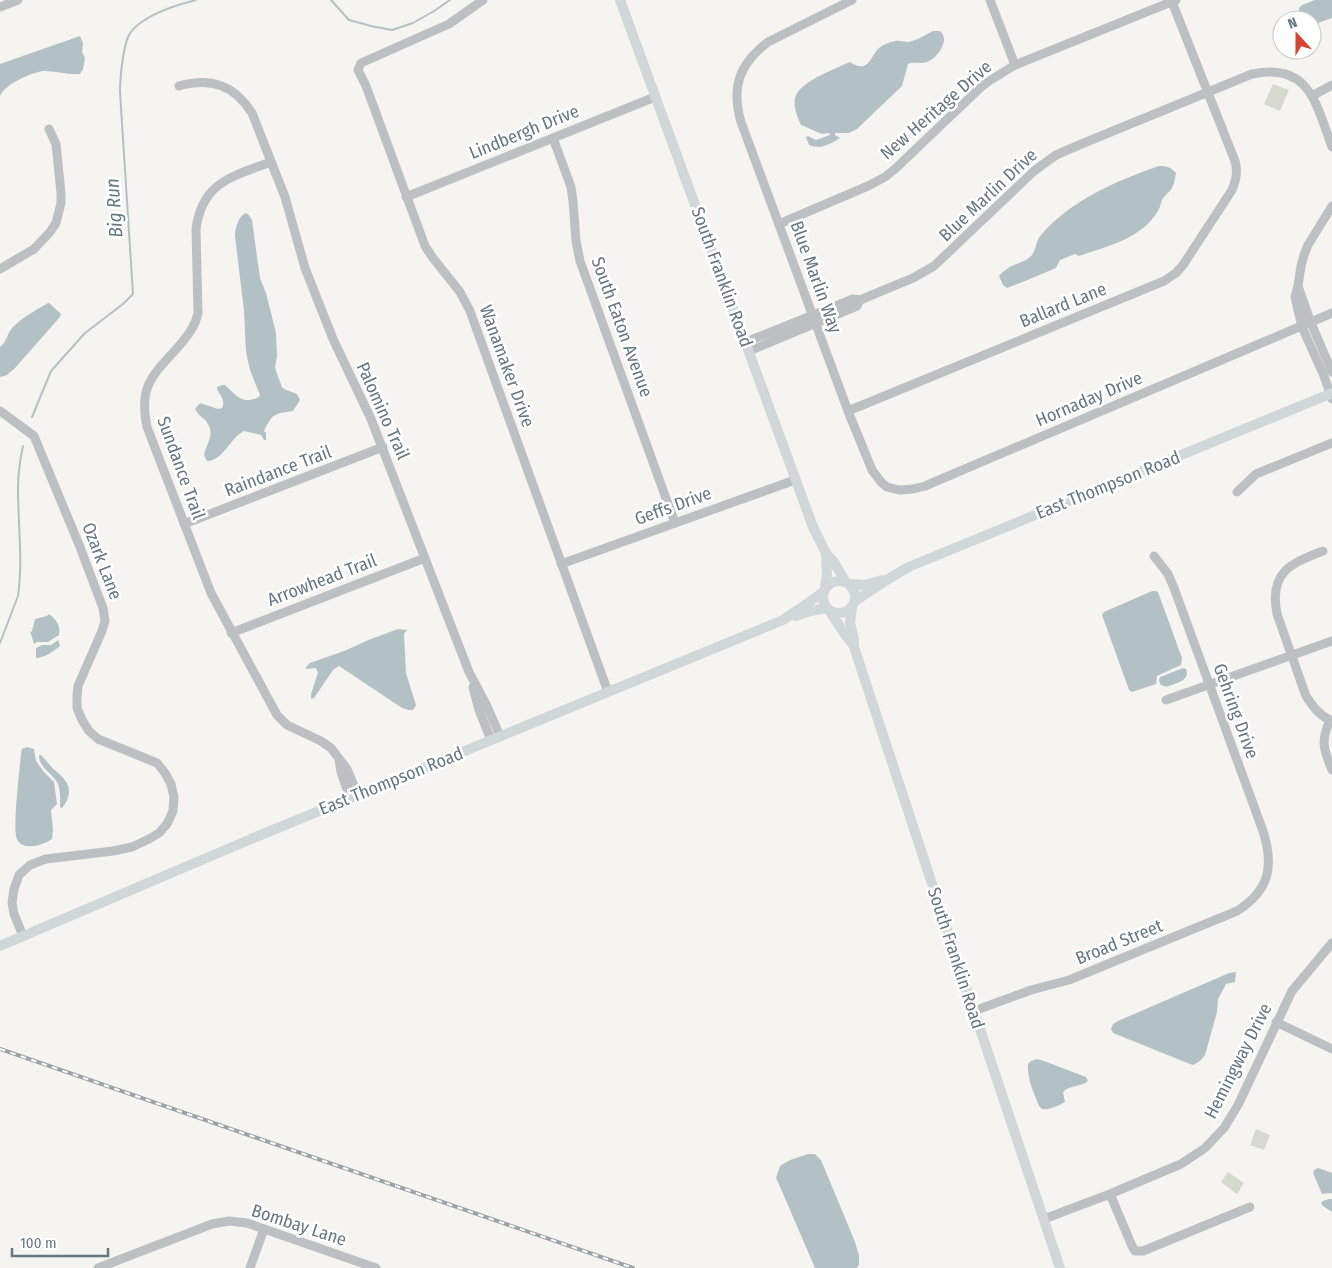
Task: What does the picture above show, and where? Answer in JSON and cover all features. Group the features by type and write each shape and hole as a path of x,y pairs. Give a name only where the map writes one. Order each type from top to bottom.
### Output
{"main road":[{"name":"South Franklin Road","path":"620,0 813,528 826,553 848,583"},
{"name":"East Thompson Road","path":"848,583 865,585 885,580 911,566 1331,395"},
{"name":"South Franklin Road","path":"824,590 827,574 826,553"},
{"path":"836,580 848,583 855,592 853,605 846,612 841,613 828,609 823,602 824,590 836,580"},
{"name":"East Thompson Road","path":"853,605 885,580"},
{"name":"East Thompson Road","path":"783,620 808,604 824,590"},
{"name":"South Franklin Road","path":"853,605 850,622 854,647"},
{"name":"South Franklin Road","path":"828,609 854,647 1060,1268"},
{"name":"East Thompson Road","path":"0,946 354,796 783,620 810,611 828,609"}],"street":[{"path":"0,7 18,0"},
{"name":"Wanamaker Drive","path":"483,0 449,24 361,63 358,70 366,86 425,246 460,292 470,310 608,692"},
{"name":"Blue Marlin Way","path":"852,0 768,42 753,54 742,71 736,96 737,109 848,411 872,470 881,482 888,487"},
{"path":"990,0 1015,65"},
{"path":"1174,1 1207,92"},
{"name":"New Heritage Drive","path":"779,224 885,177 980,88 1015,65 1174,1"},
{"name":"Blue Marlin Drive","path":"748,347 814,319 857,306 860,300 913,278 934,266 1034,172 1056,155 1079,144 1252,74 1272,72 1293,77 1303,84 1312,96"},
{"name":"Palomino Trail","path":"179,86 193,82 208,82 225,87 238,95 252,114 285,197 305,268 332,339 366,405 470,672 479,710 496,738"},
{"path":"1332,85 1312,96 1332,147"},
{"name":"Ballard Lane","path":"848,411 1171,277 1183,265 1236,181 1237,169 1235,161 1207,92"},
{"name":"Lindbergh Drive","path":"406,197 655,97"},
{"path":"0,269 34,249 56,223 61,203 61,194 56,144 49,129"},
{"name":"South Eaton Avenue","path":"553,138 571,187 576,241 580,261 675,523"},
{"name":"Sundance Trail","path":"271,162 223,181 205,201 198,217 196,229 198,313 196,322 190,333 154,375 144,397 144,412 146,426 184,524 211,592 231,633 277,716 287,724 331,748 339,759 340,772 354,796"},
{"path":"1331,395 1302,327 1294,297 1308,245 1332,206"},
{"path":"1298,286 1311,323 1332,372"},
{"name":"Hornaday Drive","path":"888,487 899,490 924,486 1332,314"},
{"name":"Ozark Lane","path":"0,411 34,436 103,608 105,621 102,631 78,686 77,708 82,720 98,739 157,763 171,784 174,797 173,811 167,824 149,840 132,847 113,851 46,859 30,865 20,875 14,888 12,903 22,936"},
{"path":"1237,492 1256,474 1332,443"},
{"name":"Raindance Trail","path":"184,524 382,447"},
{"name":"Geffs Drive","path":"562,564 795,480"},
{"path":"1323,551 1291,565 1283,573 1275,590 1274,601 1306,696 1313,707 1331,721 1325,731 1324,750 1332,770"},
{"name":"Gehring Drive","path":"1154,556 1168,574 1174,588 1267,845 1269,863 1265,882"},
{"name":"Arrowhead Trail","path":"231,633 425,558"},
{"path":"1166,700 1332,641"},
{"name":"Broad Street","path":"974,1011 1031,990 1069,980 1237,910 1247,905 1265,882"},
{"name":"Hemingway Drive","path":"1044,1219 1181,1164 1205,1148 1224,1128 1238,1105 1292,991 1332,943"},
{"path":"1276,1022 1332,1049"},
{"path":"1110,1194 1132,1246 1136,1251 1143,1251 1250,1207"},
{"name":"Bombay Lane","path":"98,1268 212,1224 229,1221 246,1222 376,1268"},
{"path":"250,1268 264,1228"},
{"path":"122,1259 126,1268"}],"shaded area":[{"path":"1315,0 1332,0 1332,18 1322,22 1322,10 1299,10 1302,5"},
{"path":"933,31 940,31 944,38 942,48 937,55 926,62 908,64 902,86 857,129 849,133 835,133 840,138 824,146 809,145 806,137 808,136 816,140 830,135 829,133 822,134 801,125 795,106 796,95 800,90 820,76 850,62 857,66 866,65 878,49 886,44 896,41 911,42"},
{"path":"80,36 83,43 82,52 85,58 80,74 39,72 13,83 0,96 0,64"},
{"path":"1273,84 1289,90 1280,111 1264,104"},
{"path":"1159,166 1169,167 1176,173 1174,182 1158,211 1143,228 1112,245 1079,256 1075,254 1060,260 1056,268 1025,281 1007,288 1003,285 999,276 1002,272 1031,256 1039,237 1066,212 1111,185"},
{"path":"245,213 252,220 260,278 266,293 276,333 277,356 275,367 277,374 282,387 297,394 300,400 293,411 275,415 272,418 264,431 266,433 266,440 261,435 244,431 218,457 207,461 204,455 211,434 206,421 195,409 200,403 218,409 222,408 223,400 217,387 222,385 225,385 244,400 253,399 260,395 250,370 246,352 244,311 235,236 237,223"},
{"path":"48,303 61,314 60,317 15,368 7,375 0,377 0,347 11,329 25,317"},
{"path":"1152,591 1158,592 1182,658 1181,665 1157,676 1156,684 1132,692 1129,690 1102,615 1104,612"},
{"path":"49,614 57,623 59,635 48,642 37,642 34,644 30,633 35,619"},
{"path":"398,629 407,630 404,634 406,673 416,705 413,710 402,708 339,666 333,670 314,698 311,699 318,673 316,668 306,669 310,663"},
{"path":"58,640 60,646 46,656 36,658 36,648 42,645 51,645"},
{"path":"1183,668 1187,672 1184,680 1168,686 1160,684 1160,677"},
{"path":"27,747 34,749 36,761 54,782 57,804 51,810 52,839 33,846 20,843 16,833 21,753 22,749"},
{"path":"39,755 62,777 69,788 67,801 62,808 60,807 58,785 55,779 43,767"},
{"path":"1236,972 1235,982 1226,984 1218,999 1217,1012 1205,1055 1193,1065 1113,1033 1111,1029 1113,1024 1118,1021 1229,973"},
{"path":"1037,1059 1086,1077 1088,1081 1068,1088 1063,1092 1065,1102 1051,1108 1042,1109 1033,1091 1028,1070 1028,1064"},
{"path":"1256,1129 1270,1135 1264,1150 1250,1145"},
{"path":"808,1154 815,1154 821,1160 855,1242 859,1256 857,1268 815,1268 776,1178 780,1166 790,1160"},
{"path":"1318,1168 1332,1173 1332,1193 1322,1194 1313,1173"},
{"path":"1228,1172 1244,1183 1237,1194 1221,1182"},
{"path":"1332,1199 1332,1212 1321,1203"}],"waterway":[{"name":"Big Run","path":"32,417 51,371 85,333 133,294 120,92 122,64 128,37 140,23 148,18 178,5 196,0"},
{"name":"Big Run","path":"331,0 349,20 392,30 413,23 450,0"},
{"name":"Big Run","path":"0,643 18,596 20,556 18,483 23,446"}],"railway":[{"path":"0,1049 633,1268"}]}
